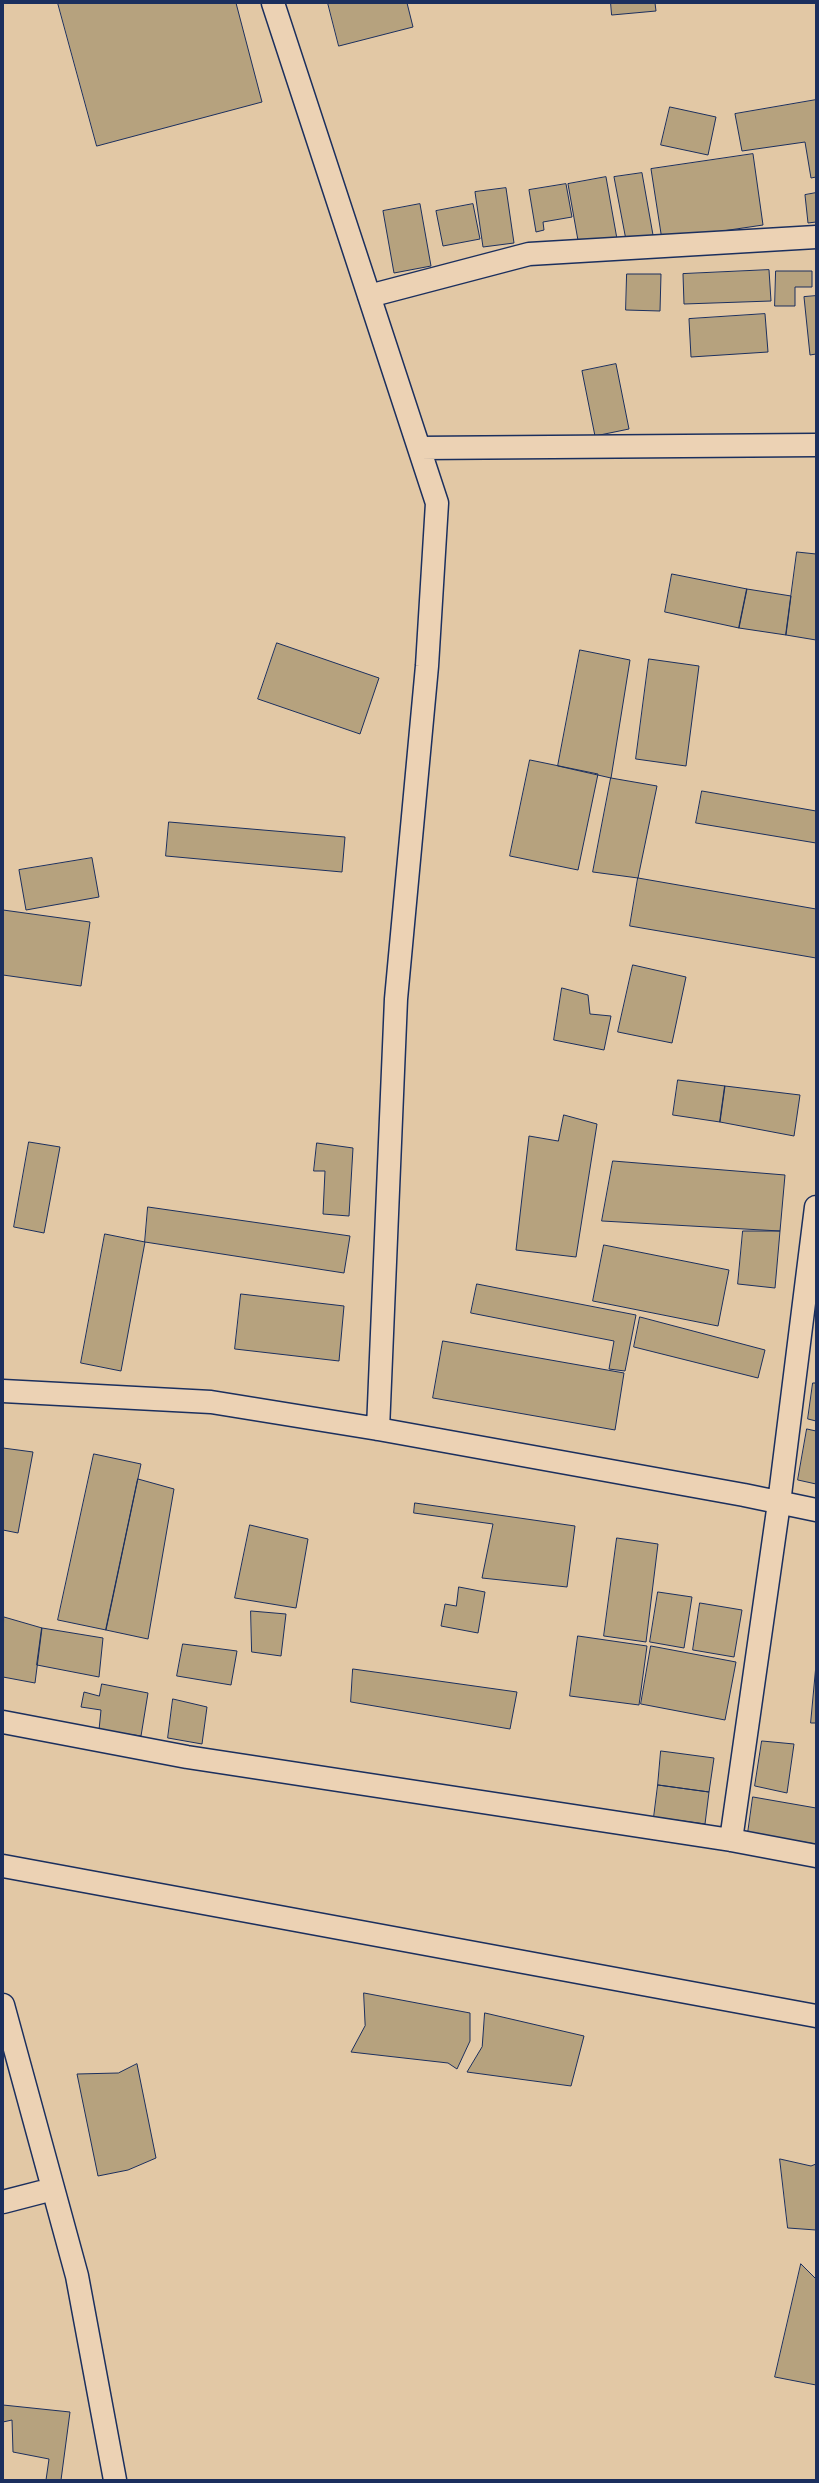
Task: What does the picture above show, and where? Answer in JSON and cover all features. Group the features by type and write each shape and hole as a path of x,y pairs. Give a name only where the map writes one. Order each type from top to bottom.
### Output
{"street":[{"path":"273,3 437,503 427,666 396,999 378,1429"},
{"path":"369,296 529,254 816,237"},
{"path":"420,448 816,445"},
{"path":"731,1840 779,1503 816,1207"},
{"path":"3,1391 211,1402 378,1429 744,1495 816,1510"},
{"path":"3,1722 187,1757 731,1840 816,1856"},
{"path":"3,1866 816,2016"},
{"path":"3,2005 77,2276 115,2480"},
{"path":"3,2202 53,2189"}],"building":[{"path":"58,3 236,3 262,102 97,146"},
{"path":"328,3 407,3 413,27 339,46"},
{"path":"611,3 655,3 656,11 612,15"},
{"path":"816,100 816,177 811,178 805,142 742,151 735,114"},
{"path":"670,107 716,117 708,155 661,145"},
{"path":"753,154 763,225 662,240 651,169"},
{"path":"642,173 653,235 626,240 614,177"},
{"path":"606,177 617,239 579,246 568,184"},
{"path":"566,184 572,217 543,222 544,230 536,232 529,190"},
{"path":"506,188 514,243 483,247 475,192"},
{"path":"816,193 816,222 808,223 805,195"},
{"path":"420,204 431,266 394,273 383,211"},
{"path":"473,204 480,239 443,246 436,211"},
{"path":"769,270 771,301 684,304 683,274"},
{"path":"776,271 812,271 812,287 795,287 795,306 775,306"},
{"path":"627,274 661,274 660,311 626,310"},
{"path":"816,296 816,354 810,355 804,297"},
{"path":"765,314 768,352 691,357 689,319"},
{"path":"616,364 629,429 595,436 582,371"},
{"path":"797,552 816,554 816,640 786,635"},
{"path":"672,574 747,589 739,628 665,612"},
{"path":"747,589 791,596 786,635 739,628"},
{"path":"277,643 379,678 360,734 258,699"},
{"path":"580,650 630,660 611,778 558,766"},
{"path":"649,659 699,666 686,766 636,759"},
{"path":"530,760 598,774 578,870 510,856"},
{"path":"611,778 657,786 638,878 593,872"},
{"path":"702,791 816,811 816,843 696,823"},
{"path":"169,822 345,837 342,872 166,856"},
{"path":"92,858 99,897 26,910 19,870"},
{"path":"638,878 816,909 816,958 630,926"},
{"path":"3,910 90,922 81,986 3,975"},
{"path":"633,965 686,977 672,1043 618,1032"},
{"path":"562,988 588,995 590,1014 611,1016 604,1050 554,1040"},
{"path":"678,1080 725,1086 720,1122 673,1115"},
{"path":"725,1086 800,1095 794,1136 720,1122"},
{"path":"564,1115 597,1124 576,1257 516,1250 529,1136 558,1141"},
{"path":"29,1142 60,1147 44,1233 14,1227"},
{"path":"317,1143 353,1148 349,1216 323,1214 325,1171 314,1171"},
{"path":"613,1161 785,1175 780,1231 602,1221"},
{"path":"148,1207 350,1236 344,1273 145,1242"},
{"path":"743,1231 780,1231 775,1288 738,1284"},
{"path":"105,1234 145,1242 121,1371 81,1363"},
{"path":"604,1245 729,1270 718,1326 593,1301"},
{"path":"477,1284 636,1315 625,1371 609,1369 614,1341 471,1313"},
{"path":"241,1294 344,1306 339,1361 235,1349"},
{"path":"640,1317 765,1350 758,1378 634,1347"},
{"path":"443,1341 624,1373 615,1430 433,1398"},
{"path":"813,1383 816,1383 816,1421 808,1419"},
{"path":"807,1429 816,1431 816,1484 798,1480"},
{"path":"3,1448 33,1452 18,1533 3,1530"},
{"path":"94,1454 141,1464 106,1630 58,1620"},
{"path":"138,1479 174,1489 148,1639 106,1630"},
{"path":"415,1503 575,1526 567,1587 482,1578 493,1524 414,1513"},
{"path":"250,1525 308,1539 296,1608 235,1598"},
{"path":"617,1538 658,1544 646,1642 604,1636"},
{"path":"459,1587 485,1592 478,1633 441,1626 445,1604 456,1606"},
{"path":"658,1592 692,1597 684,1648 650,1642"},
{"path":"700,1603 742,1610 734,1657 693,1650"},
{"path":"251,1611 286,1614 281,1656 252,1652"},
{"path":"4,1617 42,1628 35,1683 3,1677"},
{"path":"42,1628 103,1638 99,1677 37,1665"},
{"path":"578,1636 647,1646 639,1705 570,1696"},
{"path":"183,1644 237,1651 231,1685 177,1676"},
{"path":"651,1646 736,1662 725,1720 641,1704"},
{"path":"816,1665 816,1723 811,1723"},
{"path":"353,1669 517,1692 510,1729 351,1702"},
{"path":"102,1684 148,1693 141,1736 99,1730 101,1710 81,1707 84,1692 99,1696"},
{"path":"173,1699 207,1707 202,1744 168,1738"},
{"path":"762,1741 794,1744 787,1793 755,1786"},
{"path":"661,1751 714,1758 709,1792 658,1785"},
{"path":"658,1785 709,1792 705,1824 654,1817"},
{"path":"753,1797 816,1808 816,1844 748,1833"},
{"path":"364,1993 470,2013 470,2041 457,2069 448,2063 351,2052 365,2026"},
{"path":"485,2013 584,2036 571,2086 467,2072 482,2047"},
{"path":"137,2064 156,2158 128,2170 98,2176 77,2074 118,2073"},
{"path":"780,2159 811,2166 816,2164 816,2230 788,2228"},
{"path":"801,2264 816,2279 816,2385 775,2377"},
{"path":"3,2405 70,2412 61,2480 46,2480 49,2459 13,2452 12,2420 3,2422"}]}
